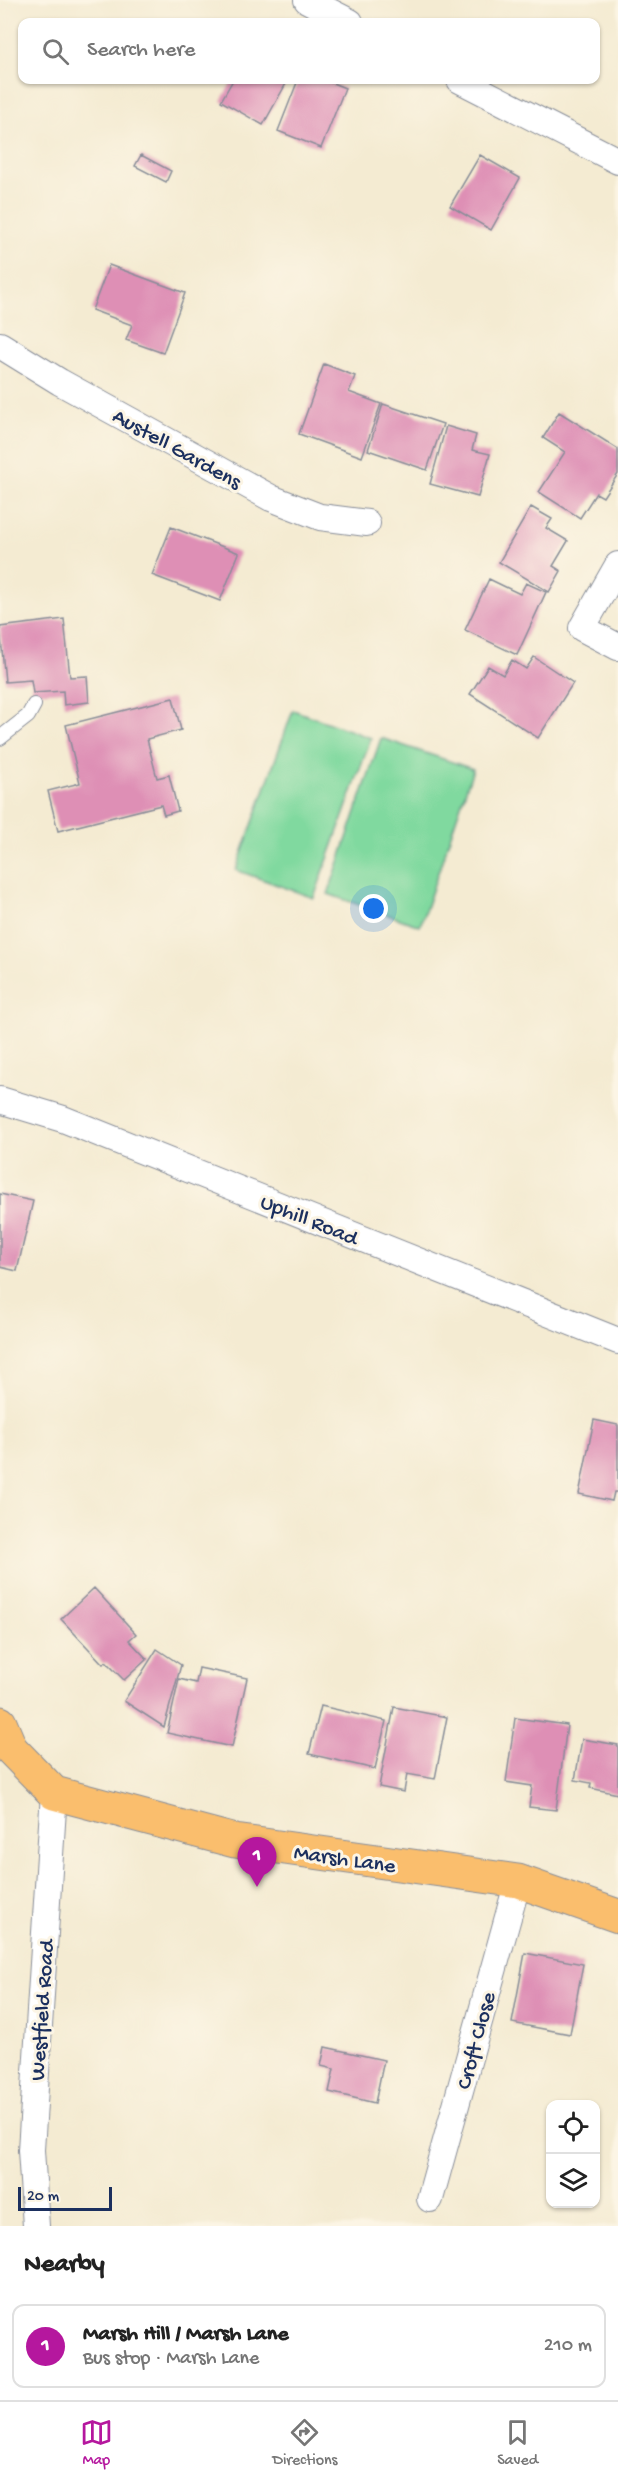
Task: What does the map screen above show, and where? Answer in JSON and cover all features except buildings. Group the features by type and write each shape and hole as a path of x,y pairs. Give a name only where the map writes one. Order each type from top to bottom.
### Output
{"main road":[{"path":"4,1742 54,1793"},
{"name":"Marsh Lane","path":"54,1793 235,1841 518,1881 618,1916"}],"street":[{"path":"307,0 342,18"},
{"path":"468,84 618,161"},
{"name":"Austell Gardens","path":"0,345 60,382 271,498 320,517 367,523"},
{"path":"618,565 582,628 618,647"},
{"name":"Uphill Road","path":"0,1100 10,1100 63,1119 618,1341"},
{"name":"Westfield Road","path":"36,2226 31,2150 54,1793"},
{"name":"Croft Close","path":"430,2199 518,1881"}],"lane":[{"path":"0,738 28,716 34,705"}],"green space":[{"path":"293,710 371,738 314,898 236,870"},
{"path":"381,738 473,769 420,926 328,894"}],"place":[{"name":"Marsh Hill / Marsh Lane","path":"257,1887"}]}
